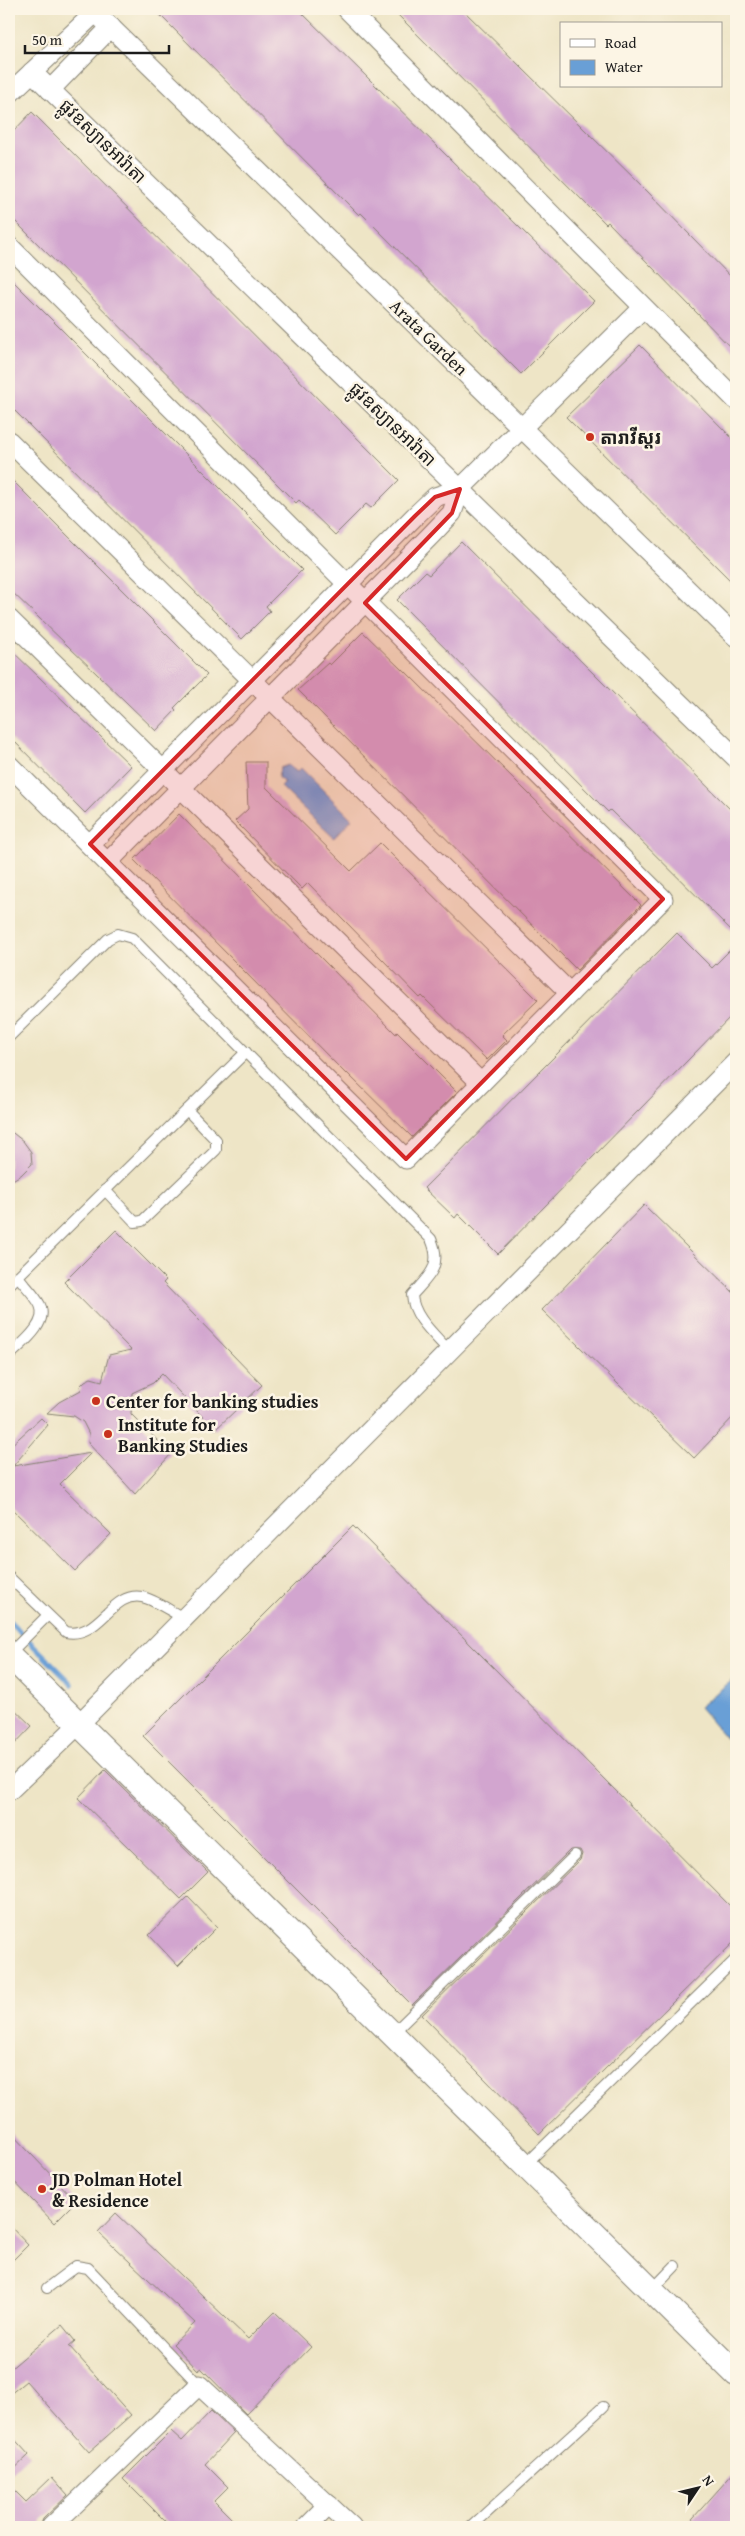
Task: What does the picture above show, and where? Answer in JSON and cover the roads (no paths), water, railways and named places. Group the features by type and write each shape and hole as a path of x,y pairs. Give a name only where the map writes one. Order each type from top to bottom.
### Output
{"street":[{"path":"347,9 736,400"},
{"path":"9,94 97,11"},
{"name":"Arata Garden","path":"97,11 736,637"},
{"path":"50,90 117,32"},
{"name":"ផ្លូវឧស្យានអារ៉ាតា","path":"32,72 736,758"},
{"path":"9,246 664,899 406,1158 9,765"},
{"path":"108,862 452,513 460,490 643,308"},
{"path":"9,441 570,993"},
{"path":"90,844 435,497 460,490"},
{"path":"9,619 481,1083"},
{"path":"10,1789 79,1724 736,1062"},
{"path":"11,1652 79,1724 736,2374"},
{"path":"51,2527 199,2385 352,2527"},
{"path":"307,2527 329,2505"}],"lane":[{"path":"9,1037 108,939 118,934 132,938 431,1239 436,1250 433,1271 412,1295 412,1304 418,1315 449,1351"},
{"path":"9,1285 246,1052"},
{"path":"105,1190 135,1222 142,1221 216,1150 216,1140 187,1110"},
{"path":"9,1356 39,1325 42,1318 40,1305 18,1276"},
{"path":"9,1577 47,1616 66,1632 75,1634 85,1632 126,1599 142,1597 184,1618"},
{"path":"11,1652 47,1616"},
{"path":"393,2033 575,1855"},
{"path":"525,2165 736,1959"},
{"path":"48,2288 76,2266 88,2268 199,2385"},
{"path":"652,2290 676,2266"},
{"path":"471,2527 533,2468 603,2407"}],"water":[{"path":"288,765 297,772 301,768 352,819 334,838 281,787 285,783 278,778 280,768"},
{"path":"736,1677 736,1750 699,1707"}],"waterway":[{"path":"9,1621 72,1684"}],"place":[{"name":"តារាវីស្តរ","path":"590,437"},
{"name":"Center for banking studies","path":"96,1401"},
{"name":"Institute for Banking Studies","path":"108,1434"},
{"name":"JD Polman Hotel & Residence","path":"42,2189"}]}
